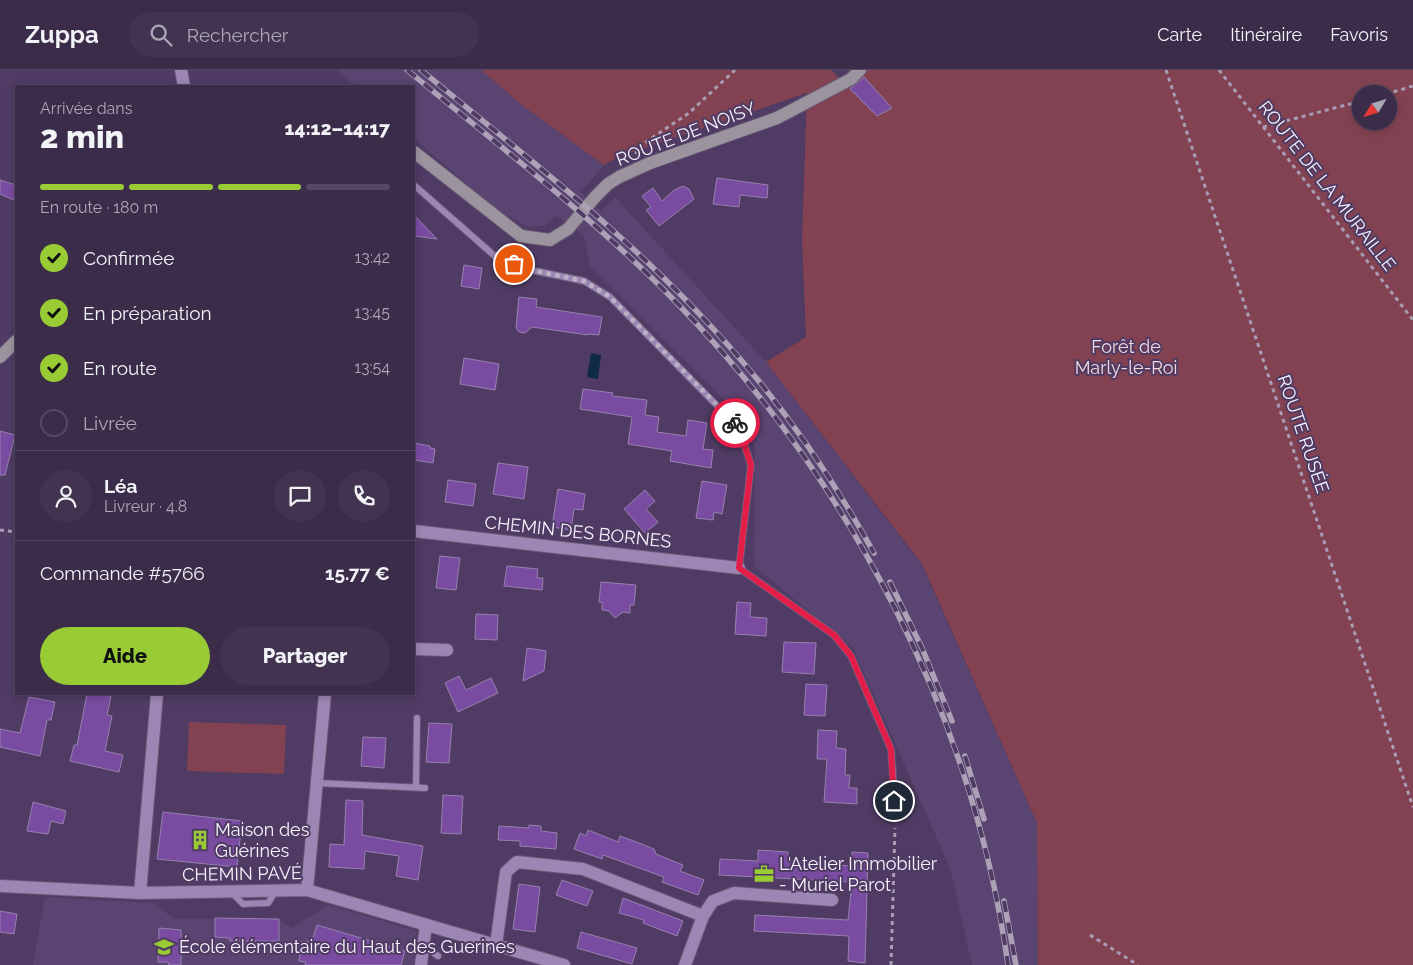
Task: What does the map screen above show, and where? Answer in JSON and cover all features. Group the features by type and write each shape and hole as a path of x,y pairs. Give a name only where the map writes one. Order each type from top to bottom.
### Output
{"street":[{"path":"181,70 184,85"},
{"name":"ROUTE DE NOISY","path":"415,153 520,236 550,240 568,229 608,184 630,171 777,118 851,79 860,70"},
{"path":"0,357 15,342"},
{"name":"CHEMIN DES BORNES","path":"415,531 739,568"},
{"path":"415,650 447,650"},
{"path":"140,893 157,695"},
{"path":"307,890 325,695"},
{"path":"496,945 506,872 517,862 584,869 703,916"},
{"name":"CHEMIN PAVÉ","path":"0,886 140,893 307,890 564,965"},
{"path":"685,965 703,916 713,901 734,893 832,900"},
{"path":"421,965 426,925"}],"lane":[{"path":"415,186 497,258 531,270 584,281 610,297 739,428 751,465 739,568 834,635 851,656 891,749 896,818"},
{"path":"416,787 417,718"},
{"path":"317,783 426,788"},
{"path":"423,946 438,956"}],"path":[{"path":"630,171 637,148 689,113 735,70"},
{"name":"ROUTE RUSÉE","path":"1166,70 1413,807"},
{"name":"ROUTE DE LA MURAILLE","path":"1219,70 1413,320"},
{"path":"1398,90 1413,86"},
{"path":"1264,127 1352,103"},
{"path":"0,530 15,532"},
{"path":"1408,793 1413,793"},
{"path":"891,965 896,818"},
{"path":"1090,935 1138,965"}],"shaded area":[{"path":"337,70 481,70 523,106 604,165 581,192 601,211 615,197 766,362 921,564 1037,823 1038,965 972,965 950,868 853,648 754,566 755,447 734,410 590,267 584,235 557,216 543,226 528,227 495,209 415,139 415,85 354,85"},
{"name":"École élémentaire du Haut des Guerines","path":"45,897 154,903 174,919 279,919 291,928 329,905 417,931 413,965 33,965"}],"green space":[{"name":"Forêt de Marly-le-Roi","path":"481,70 831,70 840,79 857,70 1413,70 1413,965 1038,965 1037,823 922,564 766,362 806,337 802,240 807,93 618,157 604,165 523,106"},
{"path":"189,722 286,725 284,774 187,771"}],"water":[{"path":"591,353 601,355 598,379 587,377"}],"building":[{"path":"864,77 892,108 877,116 850,89"},
{"path":"717,178 768,185 767,198 740,195 739,207 713,204"},
{"path":"0,180 15,185 15,201 0,194"},
{"path":"683,186 689,189 694,199 659,226 646,210 651,207 642,196 653,188 662,201 674,190"},
{"path":"415,216 437,239 415,236"},
{"path":"464,265 482,268 479,289 461,286"},
{"path":"519,297 537,299 536,307 602,317 599,335 532,327 525,333 519,332 516,328"},
{"path":"464,358 499,364 495,390 460,384"},
{"path":"583,389 613,393 612,396 647,400 645,415 659,417 657,432 686,436 688,420 707,423 703,449 713,450 711,468 670,461 672,451 628,444 632,417 580,409"},
{"path":"0,431 15,435 5,475 0,475"},
{"path":"415,443 435,449 433,463 415,460"},
{"path":"498,463 528,467 524,499 493,494"},
{"path":"448,480 476,484 473,506 445,502"},
{"path":"702,481 727,485 722,514 714,512 713,520 696,518"},
{"path":"558,489 585,494 583,510 574,509 571,530 552,527"},
{"path":"645,490 655,501 646,509 658,522 645,533 624,509"},
{"path":"440,556 460,558 456,590 436,588"},
{"path":"507,566 538,569 537,578 543,578 542,590 504,586"},
{"path":"601,582 636,585 634,605 630,605 630,613 623,612 615,618 609,611 602,610 602,602 599,602"},
{"path":"737,602 751,603 750,617 767,618 766,636 735,634"},
{"path":"476,614 498,615 497,640 475,639"},
{"path":"784,642 816,643 814,674 782,672"},
{"path":"527,648 546,651 544,671 523,681"},
{"path":"459,676 466,690 491,678 498,693 458,712 445,683"},
{"path":"806,684 827,685 825,716 804,715"},
{"path":"87,695 111,696 107,715 112,716 105,751 123,755 119,772 70,761 74,745 77,745"},
{"path":"29,697 55,702 51,720 47,720 40,756 0,747 0,729 20,733"},
{"path":"429,723 452,724 449,763 426,762"},
{"path":"818,730 837,731 836,748 846,749 845,775 850,775 849,788 857,788 857,804 824,802 827,759 817,759"},
{"path":"363,737 386,738 384,768 361,766"},
{"path":"443,795 463,796 461,834 441,833"},
{"path":"346,800 363,801 362,835 423,846 418,880 396,876 399,856 365,851 364,869 329,867 330,844 344,845"},
{"path":"33,802 66,811 63,824 51,821 48,834 27,831"},
{"name":"Maison des Guérines","path":"163,812 242,821 237,867 157,859"},
{"path":"529,825 541,826 541,831 557,833 556,849 520,846 520,841 498,840 499,826 529,828"},
{"path":"588,830 618,842 620,836 654,849 656,854 683,865 680,871 704,880 698,895 662,882 664,877 603,855 602,859 574,849 580,833 586,836"},
{"path":"758,850 788,852 787,862 852,866 852,852 868,853 865,963 848,961 849,936 754,931 755,915 848,920 852,882 719,875 720,859 758,861"},
{"path":"562,880 593,891 587,906 556,895"},
{"path":"519,884 540,887 535,932 513,929"},
{"path":"623,898 683,921 677,936 643,923 644,920 619,913"},
{"path":"0,911 17,914 14,934 0,932"},
{"path":"215,918 279,919 279,941 230,941 230,938 215,937"},
{"path":"317,925 405,951 401,965 305,965 306,962 299,961 300,954 296,953 298,942 312,941"},
{"path":"159,928 181,930 181,965 169,965 168,962 158,962"},
{"path":"581,932 637,948 632,964 577,948"}],"railway":[{"path":"407,70 543,181 642,268 673,299 736,369 795,443 847,522 893,605 933,692 966,781 991,872 1008,965"},
{"path":"421,70 579,201 656,270 692,306 748,368 788,418 842,498 874,553"},
{"path":"890,582 922,648 952,721"},
{"path":"965,756 984,819"},
{"path":"1004,901 1016,965"}],"way so far":[{"path":"514,264 531,270 584,281 610,297 735,423"}],"place":[{"name":"Maison des Guérines","path":"200,840"},
{"name":"L'Atelier Immobilier - Muriel Parot","path":"764,874"},
{"name":"École élémentaire du Haut des Guerines","path":"164,947"}],"route":[{"path":"735,423 739,428 751,465 739,568 834,635 851,656 891,749 894,801"}]}
